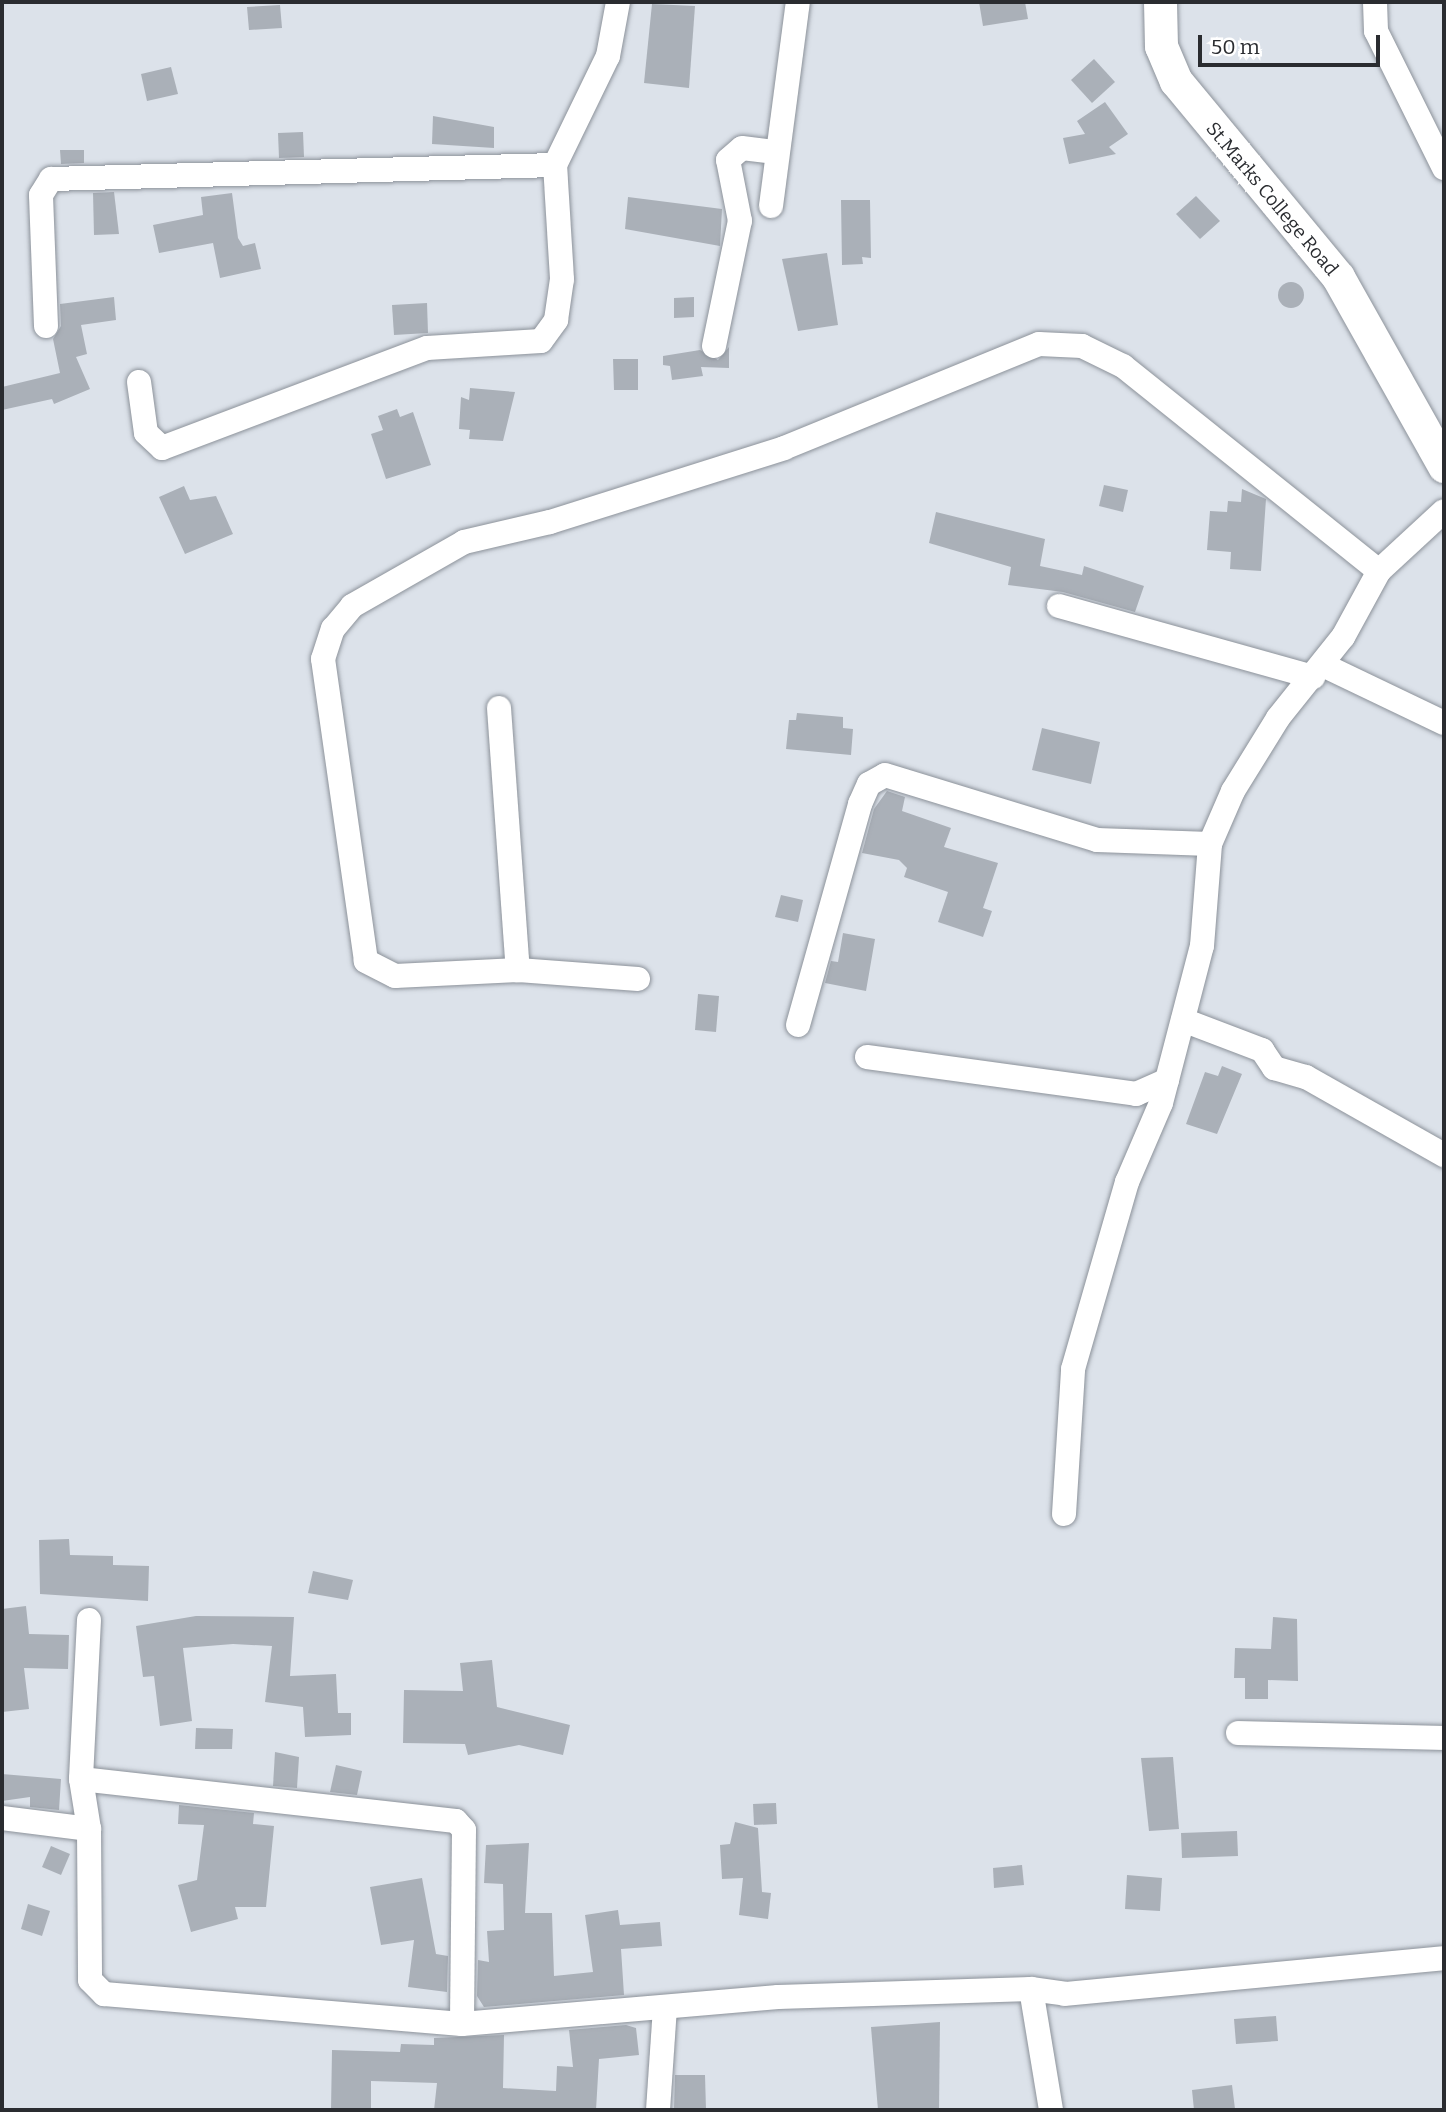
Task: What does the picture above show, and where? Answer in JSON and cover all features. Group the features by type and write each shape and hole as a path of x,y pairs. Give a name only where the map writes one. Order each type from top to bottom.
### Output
{"main road":[{"name":"St.Marks College Road","path":"1160,2 1161,46 1176,81 1338,277 1444,466"}],"street":[{"path":"139,382 146,433 162,449 426,348 541,341 556,320 562,279 555,164 608,56 618,2"},
{"path":"771,206 774,152 798,2"},
{"path":"1375,2 1377,32 1444,168"},
{"path":"714,346 740,220 729,160 742,148 774,152"},
{"path":"46,326 41,195 51,178 555,164"},
{"path":"639,979 518,970 395,976 366,961 323,659 333,628 352,606 464,542 550,522 784,448 1038,344 1082,346 1123,366 1379,571"},
{"path":"1064,1514 1073,1369 1127,1182 1167,1080 1183,1020 1202,946 1210,844 1246,770 1318,671 1379,571 1444,511"},
{"path":"1059,606 1318,671 1444,723"},
{"path":"499,708 518,970"},
{"path":"798,1025 860,804 869,784 885,775 1097,840 1210,844"},
{"path":"1183,1020 1262,1050 1274,1068 1306,1077 1444,1155"},
{"path":"867,1057 1136,1094 1167,1080"},
{"path":"89,1620 81,1779 89,1829 90,1980 104,1994 461,2024 665,2008 1031,1989 1065,1994 1444,1958"},
{"path":"1238,1733 1444,1738"},
{"path":"81,1779 456,1821 464,1830 461,2024"},
{"path":"2,1818 89,1829"},
{"path":"1031,1989 1051,2110"},
{"path":"658,2110 665,2008"}],"building":[{"path":"979,2 1025,2 1028,19 983,26"},
{"path":"652,4 695,6 689,88 644,83"},
{"path":"280,5 282,28 249,30 247,7"},
{"path":"1094,59 1115,82 1092,103 1071,80"},
{"path":"171,67 178,94 147,101 141,74"},
{"path":"1105,102 1128,134 1109,147 1116,154 1069,164 1063,138 1085,134 1077,121"},
{"path":"433,116 494,127 494,148 432,144"},
{"path":"303,132 304,157 279,158 278,133"},
{"path":"60,150 84,150 84,163 61,164"},
{"path":"114,192 119,234 94,235 93,193"},
{"path":"232,193 238,238 243,246 255,243 261,269 220,278 213,243 159,253 153,225 203,215 201,197"},
{"path":"1196,196 1220,221 1200,239 1176,214"},
{"path":"628,197 722,209 720,246 625,229"},
{"path":"841,200 870,200 871,258 862,257 863,264 842,265"},
{"path":"827,253 838,325 798,331 782,259"},
{"path":"1291,282 1300,286 1304,295 1300,304 1291,308 1282,304 1278,295 1282,286"},
{"path":"114,297 116,320 81,325 87,354 76,357 90,389 54,404 52,399 2,410 2,387 60,373 53,339 61,326 60,304"},
{"path":"694,297 694,317 674,318 674,298"},
{"path":"427,303 428,333 394,335 392,305"},
{"path":"729,347 729,368 701,367 703,376 672,380 670,366 663,365 663,356 700,350 718,360"},
{"path":"613,359 638,359 638,390 614,390"},
{"path":"470,388 515,392 503,441 469,439 470,430 459,429 461,397 469,400"},
{"path":"397,409 400,417 413,412 431,465 386,479 371,434 383,430 378,416"},
{"path":"1104,485 1128,490 1123,512 1099,506"},
{"path":"184,486 190,500 216,496 233,534 185,554 159,497"},
{"path":"1242,489 1266,499 1261,571 1230,569 1231,552 1207,550 1210,511 1227,512 1228,501 1241,502"},
{"path":"936,512 1045,539 1040,566 1082,575 1084,566 1144,586 1135,612 1063,592 1008,585 1011,567 929,543"},
{"path":"797,713 843,717 843,728 853,729 851,755 786,749 789,720 796,720"},
{"path":"1042,728 1100,742 1091,784 1032,770"},
{"path":"887,791 905,797 902,811 951,828 944,847 998,863 983,908 992,911 983,937 938,922 948,892 904,877 907,868 899,860 862,853 874,809"},
{"path":"781,895 803,900 798,922 775,917"},
{"path":"843,933 875,939 866,991 825,983 831,961 838,962"},
{"path":"698,994 719,996 716,1032 695,1030"},
{"path":"1222,1066 1242,1074 1217,1134 1186,1124 1205,1072 1218,1076"},
{"path":"69,1539 70,1555 113,1556 113,1565 149,1566 148,1601 40,1594 39,1540"},
{"path":"313,1571 353,1580 348,1600 308,1593"},
{"path":"26,1606 29,1634 69,1635 68,1669 24,1668 29,1709 2,1712 2,1609"},
{"path":"196,1616 294,1617 290,1676 336,1674 338,1713 351,1713 351,1735 305,1737 303,1707 265,1702 272,1646 233,1644 183,1648 192,1721 160,1726 154,1676 143,1677 136,1626"},
{"path":"1273,1617 1297,1619 1298,1681 1268,1680 1268,1699 1245,1699 1245,1678 1234,1678 1235,1648 1271,1649"},
{"path":"492,1660 497,1707 570,1725 563,1755 519,1745 468,1755 465,1744 403,1743 404,1690 463,1691 460,1663"},
{"path":"196,1728 233,1729 232,1749 195,1749"},
{"path":"275,1752 299,1757 297,1788 273,1786"},
{"path":"1173,1757 1179,1829 1149,1831 1141,1758"},
{"path":"336,1765 362,1771 357,1795 330,1792"},
{"path":"2,1774 61,1779 59,1810 30,1807 30,1797 2,1801"},
{"path":"776,1803 777,1824 754,1825 753,1804"},
{"path":"179,1805 254,1813 253,1824 274,1826 266,1907 235,1907 238,1919 191,1932 178,1885 197,1880 204,1825 178,1824"},
{"path":"735,1822 758,1828 762,1892 771,1893 768,1919 739,1915 743,1878 722,1879 720,1845 730,1844"},
{"path":"1237,1831 1238,1856 1182,1858 1181,1833"},
{"path":"529,1843 525,1913 552,1913 554,1976 593,1972 585,1915 618,1910 620,1925 660,1922 662,1946 621,1949 624,1995 484,2007 477,1996 478,1960 489,1962 487,1931 504,1930 503,1884 484,1883 486,1845"},
{"path":"51,1846 70,1854 61,1875 42,1867"},
{"path":"1022,1865 1024,1885 994,1888 993,1868"},
{"path":"1127,1875 1162,1878 1160,1911 1125,1909"},
{"path":"422,1878 436,1954 448,1956 447,1992 408,1987 414,1940 381,1945 370,1887"},
{"path":"28,1904 50,1911 42,1936 21,1929"},
{"path":"1276,2016 1278,2041 1236,2044 1234,2019"},
{"path":"940,2022 939,2110 878,2110 871,2027"},
{"path":"626,2025 636,2028 639,2055 599,2059 596,2110 434,2110 437,2083 371,2081 371,2110 331,2110 332,2050 400,2052 401,2044 434,2045 434,2038 504,2035 503,2088 556,2091 557,2066 573,2067 569,2030"},
{"path":"675,2075 705,2075 706,2110 674,2110"},
{"path":"1232,2085 1235,2109 1194,2110 1192,2090"}]}
